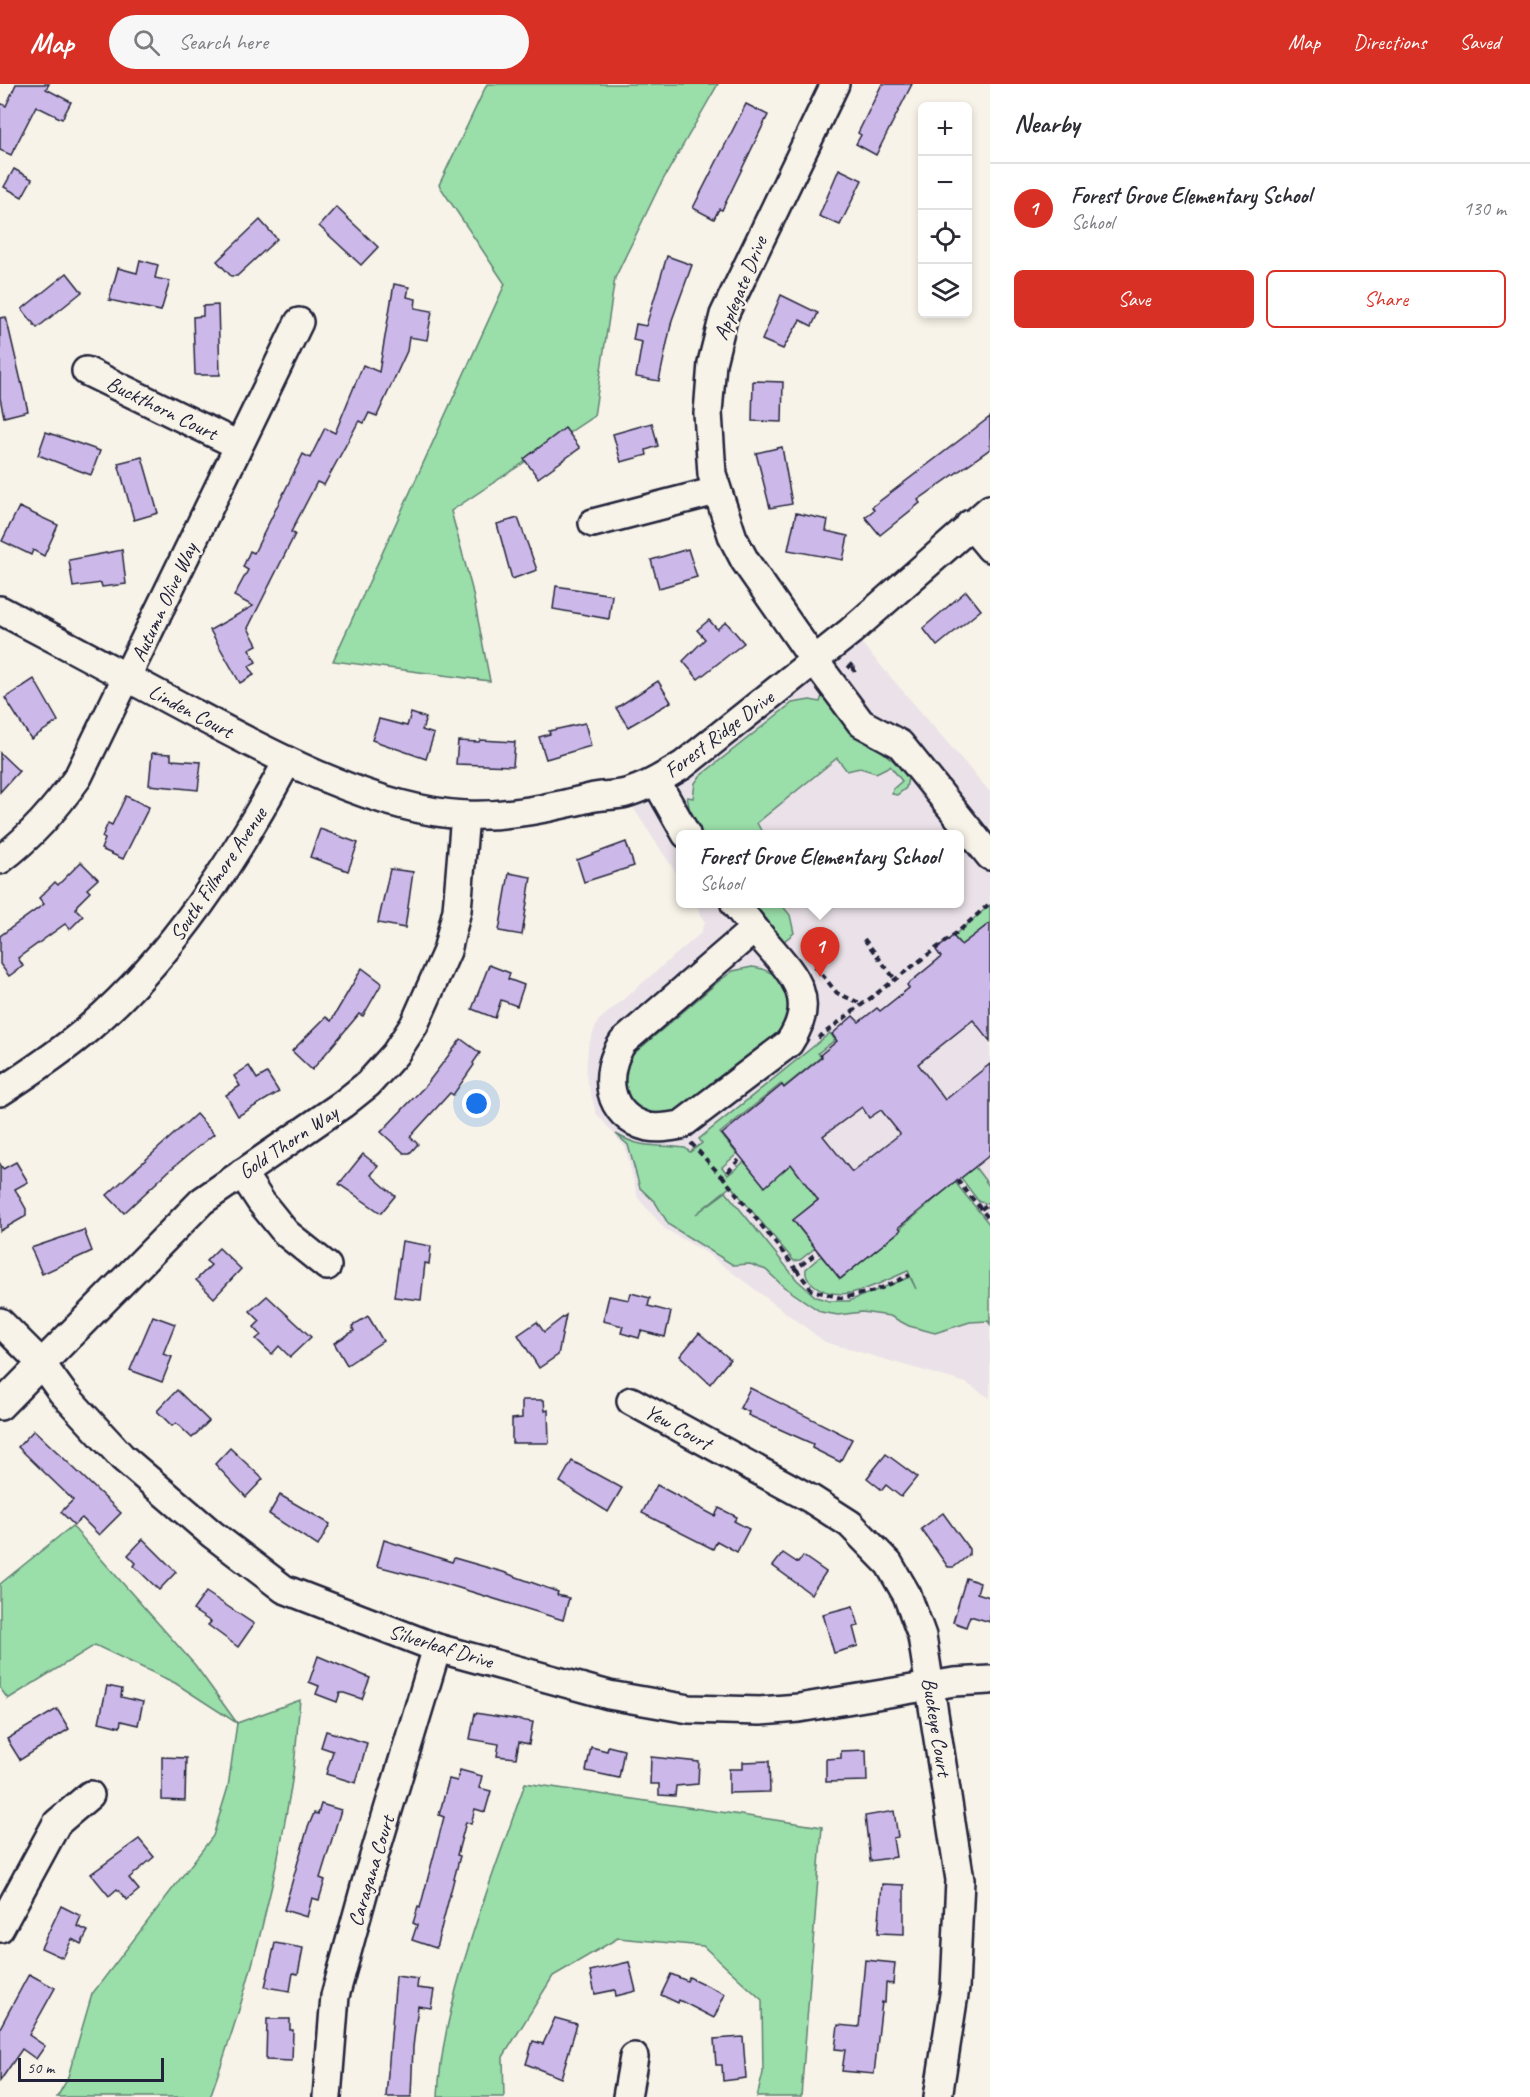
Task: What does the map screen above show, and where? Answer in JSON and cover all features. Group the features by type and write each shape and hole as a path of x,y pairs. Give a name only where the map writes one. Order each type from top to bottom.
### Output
{"street":[{"name":"Applegate Drive","path":"835,84 724,315 712,363 708,413 710,452 716,491 733,538 745,561 814,660 844,683 861,723 900,744 990,856"},
{"name":"Autumn Olive Way","path":"0,860 24,842 50,816 72,785 128,678 299,322"},
{"name":"Buckthorn Court","path":"86,371 238,446"},
{"path":"593,523 716,491"},
{"path":"980,517 990,548"},
{"name":"Forest Ridge Drive","path":"287,762 390,800 421,809 465,815 504,815 540,810 596,796 624,794 656,781 683,765 851,631 980,517"},
{"name":"Linden Court","path":"0,610 287,762"},
{"name":"South Fillmore Avenue","path":"0,1092 52,1058 88,1029 120,999 181,933 231,861 287,762"},
{"path":"656,781 684,830"},
{"name":"Gold Thorn Way","path":"0,1406 202,1201 312,1127 368,1084 395,1054 414,1025 447,951 457,910 465,815"},
{"path":"739,908 792,972 800,987 801,1019 789,1043 681,1125 663,1128 647,1126 630,1118 616,1104 610,1089 613,1057 623,1042 754,929"},
{"path":"242,1173 261,1202 286,1233 327,1266"},
{"name":"Silverleaf Drive","path":"0,1322 41,1364 62,1392 122,1457 212,1534 284,1589 437,1648 609,1695 689,1709 760,1711 789,1709 954,1682 990,1680"},
{"name":"Yew Court","path":"631,1401 725,1452"},
{"name":"Buckeye Court","path":"725,1452 850,1524 877,1550 899,1580 915,1612 931,1687 960,1880 955,1988 938,2097"},
{"name":"Caragana Court","path":"327,2097 335,1996 366,1882 437,1648"},
{"path":"0,1928 57,1823 90,1795"},
{"path":"627,2097 634,2057"}],"path":[{"path":"844,683 853,663 844,683"},
{"path":"808,1046 990,903"},
{"path":"864,939 895,979"},
{"path":"812,963 837,993 862,1004"},
{"path":"680,1144 690,1142 699,1135"},
{"path":"694,1149 723,1177 812,1290 841,1298 875,1291 910,1275"},
{"path":"723,1177 739,1160"},
{"path":"957,1180 990,1220"},
{"path":"981,1209 990,1203"},
{"path":"796,1269 818,1252"}],"shaded area":[{"path":"851,631 990,792 990,1398 966,1383 825,1342 705,1252 665,1229 638,1198 625,1147 596,1113 586,1075 588,1046 598,1021 701,933 705,922 698,908 964,908 964,830 676,830 676,873 624,794"}],"green space":[{"path":"487,84 718,84 659,187 615,278 594,416 451,511 472,589 490,681 333,661 505,284 439,185"},
{"path":"822,696 828,700 863,736 898,765 908,778 906,788 897,795 892,794 893,789 902,781 890,766 876,773 860,768 847,771 837,758 757,823 761,830 698,830 691,817 687,797 693,798 695,783 700,776 792,703 810,700 820,702"},
{"path":"990,905 990,923 961,945 953,936"},
{"path":"756,908 784,908 790,915 794,933 784,941"},
{"path":"752,967 775,975 788,991 790,1012 779,1034 680,1113 650,1115 639,1108 629,1099 625,1084 625,1072 630,1057 719,981 733,971"},
{"path":"830,1033 835,1040 818,1053 821,1057 784,1087 781,1084 720,1133 737,1154 722,1167 728,1175 745,1161 791,1164 818,1200 793,1220 815,1248 800,1260 794,1261 731,1186 696,1214 726,1192 797,1280 816,1297 829,1301 849,1301 910,1277 916,1289 908,1271 874,1286 836,1294 814,1285 807,1278 806,1269 821,1256 841,1279 955,1182 990,1225 990,1324 988,1321 970,1322 935,1333 909,1326 890,1316 862,1312 838,1315 821,1312 784,1287 766,1270 750,1264 733,1265 669,1225 655,1202 640,1188 628,1145 616,1134 642,1144 685,1148 690,1152 702,1143 699,1139"},
{"path":"975,1167 990,1187 990,1201 987,1203 979,1202 961,1178"},
{"path":"72,1526 195,1665 237,1723 175,1683 95,1645 8,1699 0,1688 0,1584"},
{"path":"300,1700 291,1787 276,1866 247,1983 210,2097 57,2097 67,2080 92,1994 213,1836 228,1787 237,1723"},
{"path":"525,1783 822,1827 801,2097 757,2097 763,2073 762,2000 703,1946 618,1938 553,1976 503,2057 504,2097 438,2097 442,2059 459,1979 484,1898"}],"building":[{"path":"16,84 49,84 46,89 71,102 62,119 36,106 11,155 0,150 0,103 6,106"},
{"path":"882,84 912,84 876,155 856,144 861,135 858,133"},
{"path":"746,104 768,115 722,210 719,209 714,219 693,208"},
{"path":"14,169 32,179 22,197 4,187"},
{"path":"839,169 862,180 840,225 819,216"},
{"path":"336,207 378,247 361,265 319,226"},
{"path":"260,220 277,239 237,276 231,276 217,261"},
{"path":"667,256 692,265 672,320 659,381 636,377 642,342 633,340 636,324 646,326"},
{"path":"140,260 158,265 155,278 170,281 161,311 109,300 118,268 137,273"},
{"path":"67,273 82,292 37,328 22,309"},
{"path":"394,284 409,287 407,297 416,299 415,308 432,311 427,340 409,337 407,351 377,416 369,413 364,423 359,421 324,485 317,482 291,532 295,534 248,628 257,645 249,649 256,662 249,666 254,675 240,683 210,630 253,606 234,596 248,570 243,567 250,551 254,553 303,454 310,458 325,428 335,433 363,365 379,372"},
{"path":"781,295 818,313 812,326 800,320 783,349 762,340"},
{"path":"218,305 220,375 195,375 193,317 203,316 203,306"},
{"path":"6,317 28,411 4,417 0,398 0,318"},
{"path":"753,381 783,382 782,422 752,421"},
{"path":"990,417 990,449 918,500 920,503 880,535 865,517 874,510 872,507"},
{"path":"652,423 658,446 646,450 647,455 621,462 613,434"},
{"path":"565,428 580,448 538,478 524,459"},
{"path":"46,432 100,451 91,475 38,455"},
{"path":"782,447 792,504 770,508 756,453"},
{"path":"142,457 158,513 134,520 118,463"},
{"path":"19,507 58,525 44,556 33,550 31,555 2,541"},
{"path":"796,513 828,520 826,531 848,536 843,560 788,550"},
{"path":"518,518 537,570 512,579 497,524"},
{"path":"688,549 697,577 659,588 651,560"},
{"path":"122,550 126,584 102,587 101,583 73,587 69,560"},
{"path":"556,586 612,595 609,619 553,609"},
{"path":"966,591 981,610 937,646 923,628"},
{"path":"709,620 717,629 726,622 744,643 698,679 683,661 705,639 697,630"},
{"path":"34,679 58,721 31,739 5,698"},
{"path":"658,681 671,702 628,727 616,708"},
{"path":"411,713 426,718 422,730 434,734 426,759 372,740 379,719 407,726"},
{"path":"585,723 591,746 546,759 539,737 550,734 549,731"},
{"path":"480,740 515,742 513,766 456,764 458,741 479,742"},
{"path":"0,753 19,771 0,792"},
{"path":"152,753 171,754 171,760 201,762 198,790 149,785"},
{"path":"126,796 149,807 123,859 101,849 105,839 102,837 108,823 112,825"},
{"path":"320,829 358,843 348,871 310,857"},
{"path":"626,842 634,866 584,882 577,860"},
{"path":"81,862 98,879 87,889 90,892 77,905 76,909 83,916 70,929 65,924 18,958 23,966 9,976 0,964 0,936 44,904 39,898 55,882 58,885"},
{"path":"390,869 413,872 405,928 378,923"},
{"path":"509,873 531,877 522,935 499,931"},
{"path":"990,923 990,1041 973,1020 918,1064 945,1100 990,1064 990,1155 899,1227 901,1230 840,1279 793,1220 818,1200 791,1164 765,1187 722,1134 782,1085 784,1088 822,1057 820,1055 837,1041 832,1034 853,1016 859,1022 877,1008 880,1011 909,988 907,985 941,957 936,950 953,936 961,945","holes":["862,1107 869,1118 881,1110 900,1134 852,1172 823,1136"]},
{"path":"489,965 510,973 508,979 524,985 517,1006 501,1000 495,1018 472,1009"},
{"path":"362,968 382,983 363,1016 359,1014 312,1070 292,1051 326,1017 331,1021"},
{"path":"461,1039 480,1053 474,1065 453,1095 450,1093 410,1137 418,1144 410,1153 404,1153 381,1132 426,1085"},
{"path":"249,1066 257,1079 267,1073 279,1092 238,1116 226,1095 240,1086 234,1076"},
{"path":"196,1114 214,1134 171,1169 124,1213 107,1195"},
{"path":"363,1154 378,1166 371,1175 395,1196 381,1213 339,1184"},
{"path":"16,1162 28,1182 15,1189 26,1209 26,1216 0,1231 0,1164 3,1169"},
{"path":"84,1230 92,1251 42,1274 31,1248"},
{"path":"402,1241 431,1246 429,1264 425,1263 421,1300 394,1297"},
{"path":"219,1248 241,1269 214,1298 196,1280 211,1265 206,1261"},
{"path":"631,1293 650,1298 648,1306 671,1312 665,1337 641,1331 639,1338 621,1333 623,1326 603,1321 609,1296 629,1300"},
{"path":"267,1296 311,1337 290,1357 279,1346 272,1354 256,1339 261,1335 254,1327 260,1321 250,1311"},
{"path":"566,1315 558,1355 539,1368 518,1335 537,1322 544,1332"},
{"path":"153,1316 175,1324 163,1354 172,1357 162,1382 130,1370"},
{"path":"368,1316 383,1341 347,1365 334,1343 354,1331 352,1326"},
{"path":"699,1333 730,1359 710,1384 680,1356"},
{"path":"750,1388 852,1439 840,1462 812,1448 813,1444 748,1415 749,1412 740,1408"},
{"path":"177,1390 209,1421 192,1438 176,1423 172,1426 157,1411"},
{"path":"522,1400 544,1400 545,1411 548,1410 549,1443 512,1443 512,1419 522,1418"},
{"path":"34,1430 121,1513 99,1535 82,1518 74,1525 61,1512 73,1500 18,1447"},
{"path":"230,1448 263,1479 246,1497 215,1464"},
{"path":"886,1454 917,1477 901,1497 886,1485 882,1490 867,1478"},
{"path":"572,1461 622,1488 608,1512 560,1482"},
{"path":"657,1485 715,1516 719,1508 737,1517 734,1521 749,1529 737,1552 717,1541 713,1549 642,1513"},
{"path":"280,1495 330,1524 318,1546 269,1514"},
{"path":"943,1513 969,1549 969,1555 954,1567 948,1567 921,1529"},
{"path":"143,1539 176,1572 159,1590 134,1566 136,1563 128,1555"},
{"path":"384,1540 452,1562 454,1558 503,1572 558,1592 557,1595 569,1598 563,1620 446,1584 377,1566"},
{"path":"783,1553 798,1563 803,1556 826,1572 811,1594 773,1566"},
{"path":"966,1578 980,1583 977,1593 990,1597 990,1622 970,1616 966,1627 953,1622"},
{"path":"206,1592 254,1624 238,1647 208,1625 211,1622 193,1610"},
{"path":"853,1606 859,1626 853,1627 858,1646 834,1653 823,1614"},
{"path":"318,1656 370,1678 362,1699 340,1693 337,1702 316,1694 319,1686 309,1682"},
{"path":"107,1686 122,1689 121,1697 143,1702 138,1725 121,1721 120,1727 99,1722"},
{"path":"57,1709 69,1729 20,1760 7,1739"},
{"path":"475,1713 533,1722 529,1744 519,1742 516,1758 497,1756 499,1744 470,1739"},
{"path":"326,1731 367,1743 356,1783 326,1774 333,1751 321,1747"},
{"path":"608,1746 624,1750 619,1778 586,1771 591,1747 607,1751"},
{"path":"866,1750 867,1781 826,1782 826,1759 841,1758 841,1751"},
{"path":"162,1757 186,1758 185,1801 162,1800"},
{"path":"651,1757 699,1762 698,1784 676,1786 675,1796 659,1795 659,1784 650,1784"},
{"path":"769,1761 770,1792 729,1793 729,1769 743,1769 743,1762"},
{"path":"460,1770 482,1776 479,1788 491,1791 485,1812 475,1809 471,1824 466,1822 457,1855 460,1856 436,1948 412,1940 417,1925 413,1923 418,1907 420,1908 444,1817 439,1815 449,1779 457,1781"},
{"path":"321,1804 341,1810 320,1878 325,1880 319,1900 312,1898 307,1917 284,1910 307,1830 314,1813 318,1814"},
{"path":"894,1811 898,1837 893,1838 896,1857 870,1861 865,1816"},
{"path":"139,1839 154,1857 129,1878 139,1890 127,1900 117,1889 109,1896 91,1874"},
{"path":"882,1884 904,1885 904,1934 878,1933"},
{"path":"61,1906 81,1916 77,1926 88,1931 81,1944 72,1939 63,1958 41,1948"},
{"path":"275,1943 303,1948 298,1974 293,1973 290,1991 265,1987"},
{"path":"865,1960 895,1963 893,1984 886,1983 885,2003 882,2002 874,2074 842,2071 845,2050 835,2049 838,2025 859,2027"},
{"path":"629,1962 636,1991 616,1996 615,1990 595,1994 590,1971"},
{"path":"29,1974 55,1988 29,2035 45,2046 36,2059 22,2049 0,2081 0,2028"},
{"path":"671,1974 687,1981 689,1977 725,1994 714,2018 679,2000 678,2003 661,1995"},
{"path":"396,1976 418,1979 417,1988 434,1990 431,2008 418,2006 413,2047 411,2097 386,2097"},
{"path":"555,2018 577,2024 561,2078 526,2064 533,2041 543,2044"},
{"path":"267,2019 290,2019 290,2030 293,2030 292,2061 266,2060"},
{"path":"743,2037 746,2078 723,2081 722,2065 716,2065 714,2039"}],"place":[{"name":"Forest Grove Elementary School","path":"820,977"}]}
